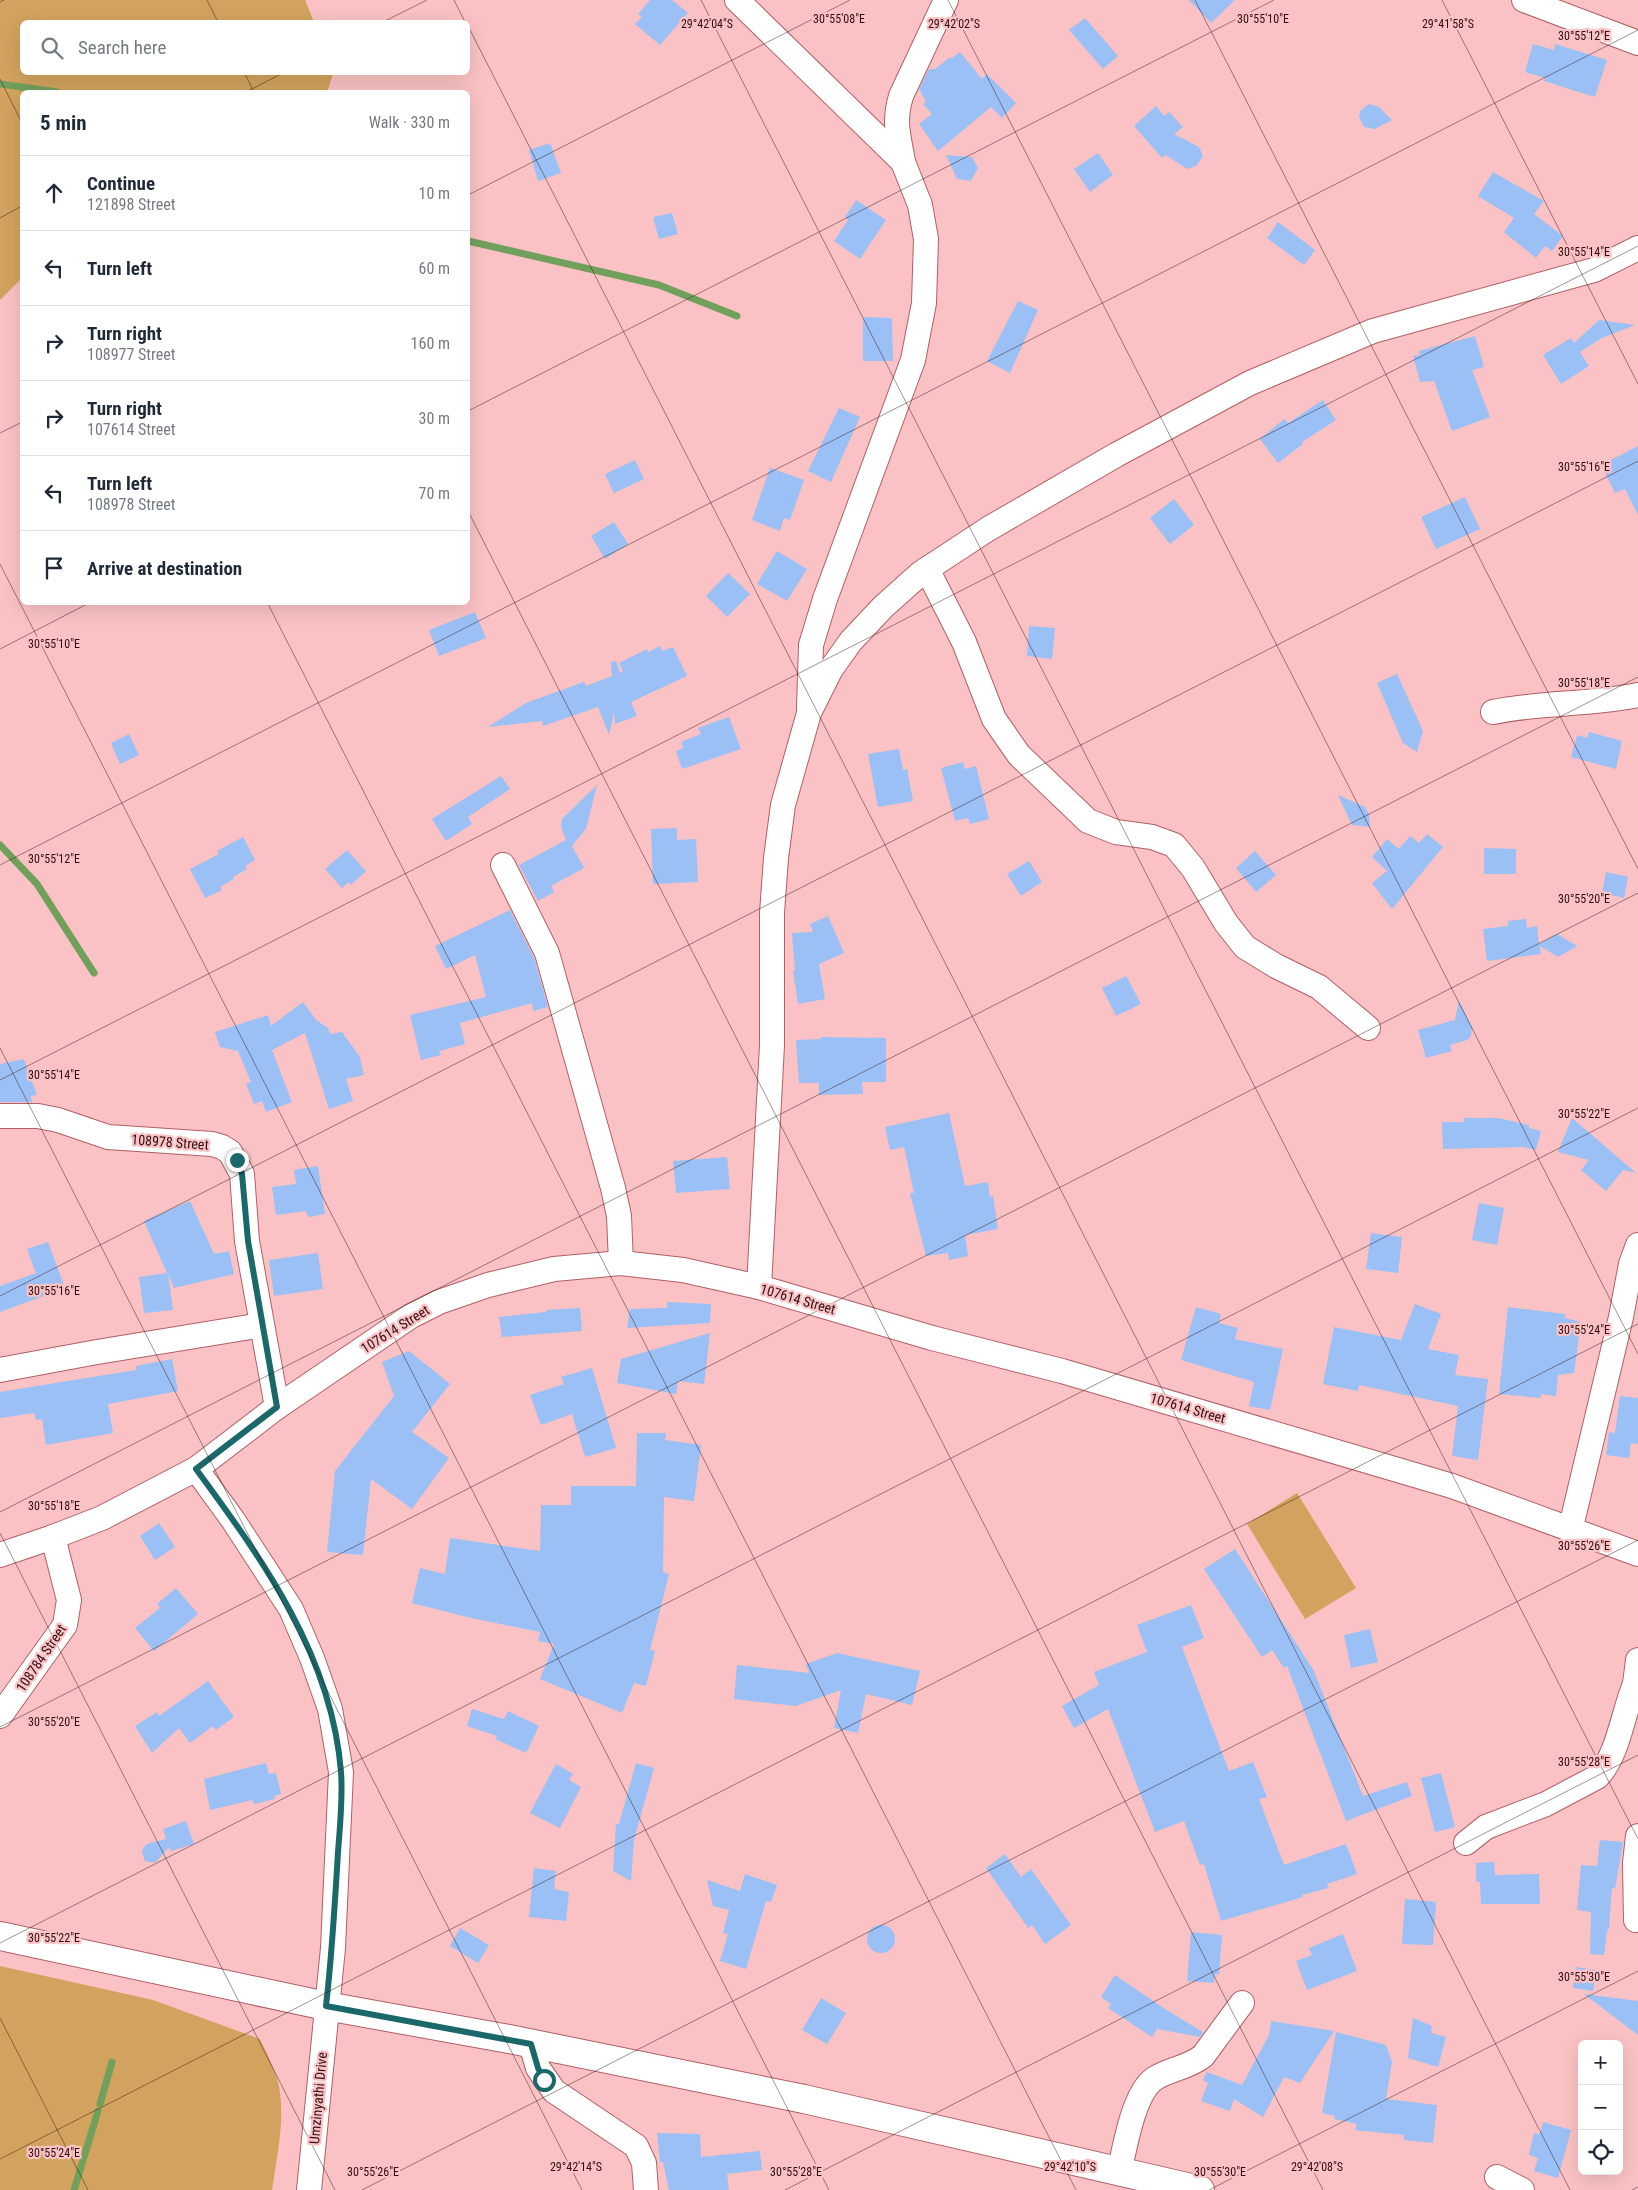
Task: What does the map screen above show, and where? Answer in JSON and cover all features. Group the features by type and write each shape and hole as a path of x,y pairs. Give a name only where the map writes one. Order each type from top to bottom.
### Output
{"main road":[{"path":"0,1936 326,2006 531,2044 804,2100 1200,2190"}],"street":[{"path":"736,0 903,162"},
{"path":"809,713 811,645 825,599 913,360 924,303 926,239 920,205 903,162 896,131 897,110 901,96 946,0"},
{"path":"1524,0 1638,43"},
{"path":"759,1287 772,1045 772,913 776,858 783,805 809,713 831,669 851,640 883,607 927,569 988,529 1107,460 1250,383 1372,332 1594,270 1638,248"},
{"path":"927,569 964,642 994,719 1019,755 1088,821 1116,832 1152,837 1174,845 1193,868 1226,922 1245,947 1276,966 1319,987 1368,1028"},
{"path":"1493,712 1521,706 1567,704 1638,696"},
{"path":"503,865 547,953 613,1188 619,1216 622,1263"},
{"name":"108978 Street","path":"0,1116 38,1116 108,1137 212,1144 230,1152 242,1174 248,1241 277,1407"},
{"path":"1570,1531 1621,1317 1630,1264 1638,1245"},
{"name":"107614 Street","path":"0,1555 54,1537 142,1499 196,1469 277,1407 411,1316 439,1302 488,1285 554,1269 622,1263 683,1270 759,1287 932,1338 1062,1371 1452,1486 1570,1531 1638,1554"},
{"path":"0,1370 262,1325"},
{"name":"Umzinyathi Drive","path":"196,1469 271,1575 291,1609 312,1658 330,1709 341,1772 333,1948 309,2190"},
{"name":"108784 Street","path":"0,1716 65,1625 69,1600 54,1537"},
{"path":"1466,1843 1486,1827 1546,1804 1597,1777 1604,1770 1614,1749 1625,1707 1636,1695 1638,1660"},
{"path":"1636,1920 1635,1863 1638,1836"},
{"path":"1119,2172 1133,2116 1145,2090 1154,2079 1195,2062 1203,2056 1242,2003"},
{"path":"531,2044 538,2068 554,2091 636,2146 644,2162 646,2190"},
{"path":"1497,2177 1522,2190"}],"shaded area":[{"path":"0,0 305,0 313,20 20,20 20,75 333,75 328,90 20,90 20,280 0,300"},
{"path":"1297,1493 1356,1588 1305,1619 1247,1524"},
{"path":"0,1966 153,2000 260,2039 277,2078 280,2091 280,2134 272,2190 0,2190"}],"building":[{"path":"650,0 672,0 688,13 660,45 635,24 642,17 638,14"},
{"path":"1189,0 1235,0 1211,23"},
{"path":"1085,18 1118,56 1103,69 1069,30"},
{"path":"1533,44 1554,50 1555,44 1607,60 1595,97 1544,81 1545,78 1525,72"},
{"path":"960,52 982,79 987,74 1016,103 1002,118 991,107 938,151 919,124 932,114 923,104 926,102 919,89 929,69 935,69"},
{"path":"1369,104 1379,107 1392,120 1375,129 1364,127 1359,117 1360,111"},
{"path":"1156,106 1164,116 1169,112 1183,127 1174,134 1199,147 1203,156 1196,166 1187,169 1166,155 1162,158 1134,126"},
{"path":"550,143 561,173 538,181 529,150"},
{"path":"1098,153 1113,175 1090,192 1074,169"},
{"path":"946,155 972,157 978,168 971,181 957,179"},
{"path":"1493,172 1544,201 1534,214 1563,236 1552,251 1545,246 1536,258 1504,232 1514,218 1478,196"},
{"path":"856,200 886,220 860,259 834,241 848,220 845,217"},
{"path":"672,213 678,234 659,239 653,217"},
{"path":"1278,222 1315,250 1304,265 1267,238"},
{"path":"1018,301 1038,310 1010,373 987,361"},
{"path":"863,317 892,318 893,361 863,361"},
{"path":"1599,320 1635,325 1602,338 1580,352 1589,366 1561,384 1543,355 1571,338 1574,343"},
{"path":"1475,336 1484,367 1472,370 1490,417 1452,431 1434,381 1420,382 1413,356 1420,355 1419,351"},
{"path":"1323,400 1336,420 1302,442 1303,444 1278,463 1260,439 1284,419 1288,423"},
{"path":"839,408 860,417 831,482 808,471"},
{"path":"1638,446 1638,515 1625,489 1615,493 1601,465"},
{"path":"635,460 644,479 614,493 605,474"},
{"path":"770,468 804,480 790,520 784,518 780,531 752,520"},
{"path":"1465,497 1480,529 1436,549 1421,517"},
{"path":"1174,499 1194,525 1170,544 1150,518"},
{"path":"614,522 628,544 605,559 591,536"},
{"path":"777,551 807,569 787,601 757,584"},
{"path":"728,573 750,594 727,617 706,596"},
{"path":"475,612 486,638 439,656 429,630"},
{"path":"1029,626 1055,628 1052,659 1027,656"},
{"path":"660,646 662,651 673,647 687,676 631,702 637,716 615,724 614,713 609,735 598,707 543,726 542,721 488,727 526,703 584,682 586,686 612,676 611,662 616,661 620,673 623,672 619,663 647,649 648,652"},
{"path":"1397,674 1423,731 1417,752 1403,743 1377,683"},
{"path":"729,717 741,749 682,769 676,751 683,748 681,742 701,734 698,728"},
{"path":"1589,732 1622,741 1616,769 1571,757 1577,735 1587,738"},
{"path":"129,734 139,755 120,764 111,743"},
{"path":"899,749 903,770 907,769 913,801 878,807 868,754"},
{"path":"963,762 965,769 976,766 989,819 970,824 968,818 955,821 941,768"},
{"path":"501,776 510,789 468,817 472,824 446,841 432,819"},
{"path":"597,785 586,829 572,846 584,868 551,886 554,892 538,901 519,865 566,840 561,827 562,819"},
{"path":"1338,795 1365,807 1369,814 1370,827 1352,825"},
{"path":"677,828 677,840 696,839 698,882 653,884 651,829"},
{"path":"1427,834 1443,847 1392,909 1372,883 1387,871 1372,857 1387,839 1399,849 1410,836 1419,843"},
{"path":"243,837 255,860 245,866 247,869 220,887 222,890 205,898 190,869 219,854 217,851"},
{"path":"1484,848 1516,849 1516,874 1484,874"},
{"path":"347,850 366,871 351,885 349,882 342,888 325,869"},
{"path":"1255,851 1276,875 1256,892 1236,868"},
{"path":"1029,861 1042,882 1021,896 1007,874"},
{"path":"1606,872 1628,877 1624,898 1602,893"},
{"path":"510,910 534,958 548,1007 533,1011 532,1003 460,1023 465,1044 439,1051 441,1055 421,1060 410,1015 486,997 475,955 446,969 435,946"},
{"path":"828,916 844,953 819,964 825,999 798,1004 793,971 795,971 792,933 813,932 810,924"},
{"path":"1526,919 1527,928 1537,926 1539,944 1557,934 1577,946 1558,957 1540,946 1541,954 1487,961 1483,929 1508,926 1508,921"},
{"path":"1126,976 1141,1004 1116,1016 1102,988"},
{"path":"1459,1001 1472,1027 1471,1036 1467,1040 1450,1045 1452,1051 1426,1058 1418,1030 1455,1020"},
{"path":"303,1002 316,1020 328,1028 330,1034 342,1032 360,1057 364,1075 346,1079 353,1101 329,1109 305,1033 272,1050 292,1102 266,1112 262,1101 254,1104 246,1084 251,1082 238,1051 220,1047 215,1032 268,1015 271,1026"},
{"path":"821,1037 886,1038 886,1082 862,1082 863,1094 819,1095 819,1083 799,1083 796,1040 821,1039"},
{"path":"24,1059 37,1095 31,1096 32,1102 0,1102 0,1064"},
{"path":"949,1113 965,1186 988,1182 990,1197 993,1196 998,1229 965,1235 968,1256 949,1260 948,1253 926,1256 910,1193 914,1193 904,1147 890,1150 885,1127"},
{"path":"1464,1118 1498,1118 1529,1125 1529,1128 1541,1131 1536,1150 1524,1147 1443,1149 1442,1122 1464,1122"},
{"path":"1572,1118 1636,1173 1623,1170 1606,1191 1581,1170 1589,1160 1558,1152"},
{"path":"727,1157 730,1189 676,1193 673,1161"},
{"path":"318,1166 325,1214 308,1217 306,1211 276,1215 272,1187 296,1184 294,1170"},
{"path":"190,1201 214,1254 229,1251 234,1274 174,1288 168,1273 173,1310 144,1313 139,1277 167,1273 144,1221"},
{"path":"1479,1203 1504,1208 1497,1245 1472,1240"},
{"path":"1371,1233 1402,1237 1398,1273 1366,1269"},
{"path":"48,1242 65,1288 0,1312 0,1286 36,1273 27,1249"},
{"path":"318,1253 323,1289 274,1296 269,1260"},
{"path":"667,1302 711,1304 710,1323 627,1328 630,1309 667,1308"},
{"path":"1415,1304 1441,1314 1428,1349 1459,1355 1455,1375 1488,1379 1478,1460 1452,1456 1458,1406 1359,1385 1358,1391 1323,1384 1334,1327 1401,1340"},
{"path":"1196,1307 1221,1314 1219,1323 1238,1328 1235,1339 1283,1349 1270,1410 1249,1406 1254,1382 1181,1360"},
{"path":"1508,1307 1565,1314 1565,1318 1581,1322 1574,1373 1558,1375 1556,1396 1541,1394 1541,1398 1499,1394"},
{"path":"580,1308 582,1331 502,1337 499,1317 546,1312 546,1310"},
{"path":"710,1333 704,1384 678,1381 676,1394 617,1383 621,1359"},
{"path":"409,1351 450,1384 412,1432 449,1458 412,1509 371,1479 363,1555 327,1552 335,1471 394,1396 382,1362"},
{"path":"172,1359 178,1391 108,1404 113,1433 46,1445 42,1419 36,1420 34,1413 0,1418 0,1392 136,1370 136,1366"},
{"path":"592,1368 616,1448 585,1457 572,1414 541,1425 530,1395 564,1384 561,1377"},
{"path":"1620,1396 1638,1398 1638,1444 1631,1443 1629,1458 1606,1455 1609,1432 1615,1433"},
{"path":"637,1433 666,1433 665,1440 701,1445 694,1501 664,1497 663,1572 669,1574 650,1650 655,1651 646,1686 634,1683 622,1713 540,1679 554,1644 538,1641 540,1632 471,1618 412,1603 420,1568 445,1574 450,1538 540,1551 541,1505 571,1505 571,1486 636,1486"},
{"path":"159,1523 175,1547 155,1560 140,1536"},
{"path":"1235,1549 1314,1671 1363,1796 1407,1782 1412,1796 1346,1821 1287,1666 1284,1668 1272,1650 1262,1657 1204,1569"},
{"path":"176,1588 198,1614 154,1651 135,1628 160,1608 157,1604"},
{"path":"1191,1605 1204,1638 1182,1647 1229,1771 1253,1762 1267,1797 1259,1799 1284,1865 1346,1844 1357,1874 1327,1884 1328,1888 1302,1895 1303,1897 1221,1921 1204,1864 1200,1865 1184,1821 1155,1832 1108,1709 1074,1728 1062,1706 1099,1685 1094,1672 1147,1652 1137,1625"},
{"path":"1370,1629 1378,1662 1351,1668 1344,1635"},
{"path":"837,1653 920,1671 912,1705 866,1694 858,1733 834,1728 841,1690 796,1706 734,1699 737,1665 809,1673 806,1664"},
{"path":"208,1681 234,1717 216,1730 213,1726 190,1743 179,1728 152,1753 135,1726 157,1712 159,1716"},
{"path":"472,1709 504,1719 508,1711 539,1726 526,1753 495,1739 497,1736 467,1726"},
{"path":"266,1763 269,1774 276,1773 281,1794 274,1796 275,1799 254,1804 252,1800 210,1810 204,1779"},
{"path":"636,1763 654,1768 634,1840 631,1881 613,1871 616,1824 619,1824"},
{"path":"556,1764 573,1774 569,1780 581,1787 560,1828 530,1813"},
{"path":"1441,1773 1455,1827 1435,1832 1421,1778"},
{"path":"186,1821 194,1844 171,1851 169,1847 155,1863 145,1861 142,1852 147,1844 166,1839 163,1829"},
{"path":"1600,1840 1623,1842 1615,1889 1612,1888 1609,1928 1604,1955 1590,1954 1591,1912 1577,1910 1581,1865 1597,1866"},
{"path":"1005,1854 1021,1877 1031,1869 1071,1925 1045,1944 1032,1925 1028,1928 986,1868"},
{"path":"1494,1862 1495,1875 1539,1874 1540,1904 1481,1904 1480,1882 1476,1882 1476,1863"},
{"path":"534,1868 556,1871 554,1889 569,1892 566,1921 529,1917"},
{"path":"745,1874 777,1885 771,1902 766,1901 746,1969 720,1961 728,1934 723,1933 729,1910 713,1906 707,1880 740,1891"},
{"path":"1405,1899 1436,1902 1433,1945 1402,1944"},
{"path":"881,1925 891,1929 895,1939 891,1949 881,1953 871,1949 867,1939 871,1929"},
{"path":"460,1928 489,1945 478,1963 450,1946"},
{"path":"1191,1932 1222,1935 1219,1975 1215,1974 1214,1983 1187,1981"},
{"path":"1343,1934 1357,1971 1307,1990 1296,1961 1312,1955 1309,1948"},
{"path":"1576,1967 1596,1970 1593,1991 1573,1988"},
{"path":"1115,1975 1203,2032 1200,2037 1157,2029 1152,2037 1108,2008 1111,2004 1101,1997"},
{"path":"1584,1994 1638,2001 1638,2035"},
{"path":"821,1998 846,2013 827,2044 802,2030"},
{"path":"1413,2018 1432,2026 1431,2033 1446,2037 1438,2067 1408,2058"},
{"path":"1271,2021 1334,2031 1300,2083 1284,2077 1263,2117 1234,2099 1230,2111 1201,2101 1208,2083 1203,2080 1207,2072 1242,2085 1269,2035"},
{"path":"1336,2032 1386,2045 1392,2062 1386,2099 1437,2105 1433,2143 1404,2140 1404,2135 1355,2130 1357,2124 1334,2119 1335,2116 1322,2113"},
{"path":"1543,2122 1571,2130 1558,2178 1534,2171 1538,2158 1529,2155 1534,2133 1540,2134"},
{"path":"657,2133 700,2134 701,2157 760,2151 762,2170 727,2174 729,2190 669,2190 663,2162 660,2162"}],"waterway":[{"path":"0,84 43,90"},
{"path":"470,241 659,285 737,316"},
{"path":"0,845 37,884 94,973"},
{"path":"100,2104 112,2062"},
{"path":"74,2190 98,2111"}],"route":[{"path":"237,1160 242,1174 248,1241 277,1407 196,1469 271,1575 291,1609 312,1658 330,1709 341,1772 333,1948 326,2006 531,2044 538,2068 544,2080"}]}
